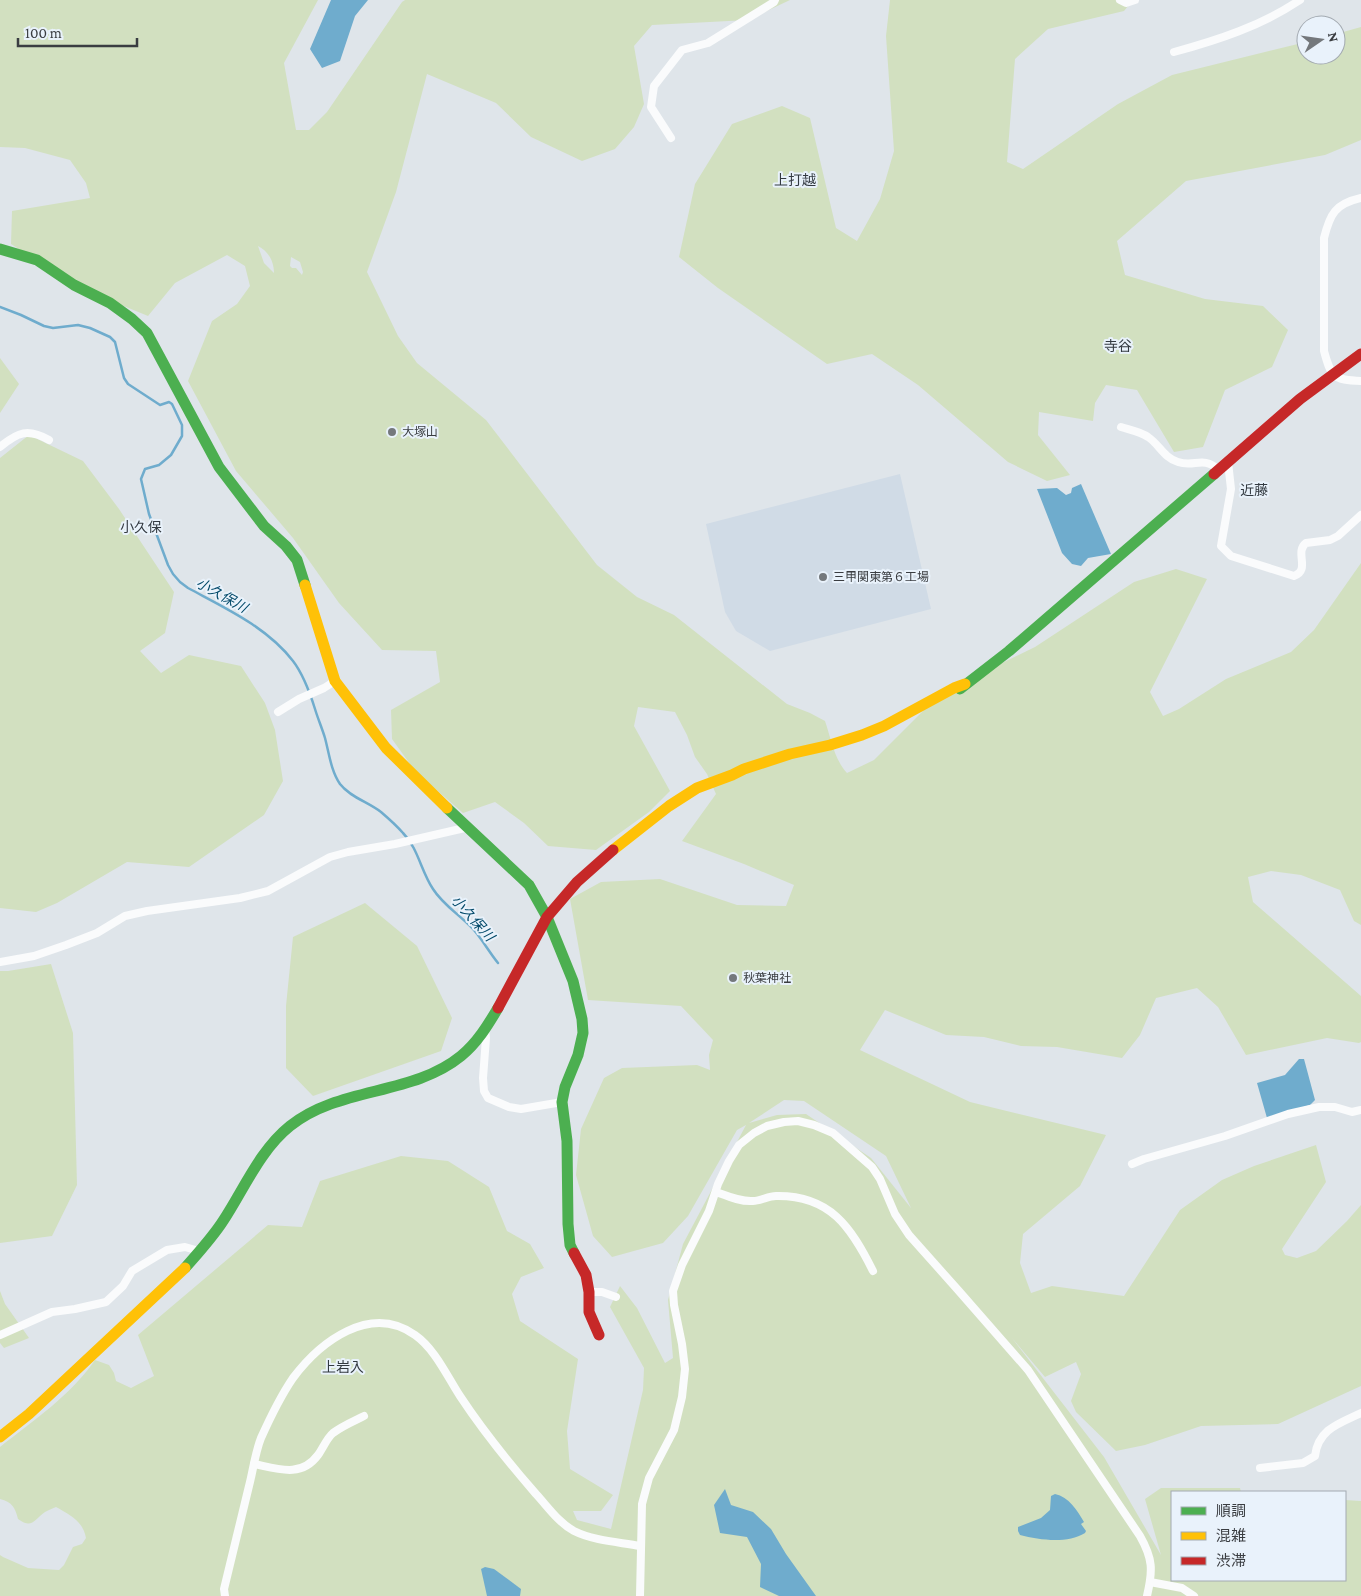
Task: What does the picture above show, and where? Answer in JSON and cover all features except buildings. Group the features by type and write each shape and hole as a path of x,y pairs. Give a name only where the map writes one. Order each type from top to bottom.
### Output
{"street":[{"path":"671,138 651,107 654,86 682,50 708,43 775,0"},
{"path":"1120,0 1126,3 1135,0"},
{"path":"1174,52 1252,27 1300,0"},
{"path":"1361,198 1334,210 1324,238 1324,351 1333,376 1342,380 1361,381"},
{"path":"0,249 37,260 74,285 110,303 147,333 219,467 264,526 286,546 297,560 320,628 335,681 386,748 529,885 547,917 572,981 582,1019 583,1033 578,1055 564,1087 562,1102 567,1141 568,1224 570,1245 586,1275 589,1292 589,1312 594,1328 599,1335"},
{"path":"0,1437 29,1414 183,1270 222,1223 271,1144 291,1125 303,1116 328,1104 405,1083 442,1069 462,1055 485,1029 547,917 571,887 590,869 676,801 704,785 738,772 745,773 840,749 875,737 956,692 1008,651 1300,399 1361,354"},
{"path":"1121,427 1145,435 1172,460 1191,464 1212,463 1219,470"},
{"path":"0,447 12,437 28,432 38,434 49,440"},
{"path":"1228,462 1231,489 1221,546 1231,556 1294,576 1302,570 1300,550 1303,545 1330,540 1338,536 1361,515"},
{"path":"278,712 335,681"},
{"path":"0,962 34,956 66,945 97,933 125,916 147,911 240,898 268,891 330,857 469,827"},
{"path":"485,1029 483,1078 484,1091 488,1098 509,1107 522,1109 562,1102"},
{"path":"1132,1164 1225,1136 1288,1114 1319,1107 1335,1107 1352,1112 1361,1110"},
{"path":"640,1596 642,1504 649,1478 674,1430 682,1397 685,1369 674,1305 674,1291 682,1265 709,1211 729,1162 739,1145 754,1133 767,1126 784,1122 814,1125 833,1132 872,1167 895,1214 908,1235 1001,1338 1033,1378 1140,1536 1149,1552 1151,1567 1147,1596"},
{"path":"716,1192 743,1200 754,1201 781,1196 809,1199 820,1204 836,1215 848,1227 859,1243 873,1271"},
{"path":"0,1335 52,1312 106,1302 124,1286 132,1271 167,1250 185,1247 200,1251"},
{"path":"589,1292 602,1292 616,1297"},
{"path":"225,1596 224,1589 260,1440 278,1402 294,1378 314,1356 342,1333 358,1326 396,1325 415,1335 429,1348 468,1408 506,1460 559,1520 574,1531 596,1539 640,1546"},
{"path":"1260,1468 1302,1463 1315,1456 1320,1438 1333,1426 1361,1413"},
{"path":"254,1464 285,1471 299,1470 309,1465 333,1433 364,1416"},
{"path":"1150,1582 1182,1588 1194,1596"}],"shaded area":[{"path":"900,474 931,609 770,651 736,631 725,612 706,524"}],"green space":[{"path":"0,0 318,0 284,63 296,130 309,130 327,112 405,0 790,0 748,20 652,25 634,46 644,104 634,127 615,149 582,161 531,137 496,103 427,74 396,192 367,272 398,336 417,363 486,420 597,565 637,597 674,615 787,704 825,721 836,755 847,773 874,760 942,692 1035,647 1134,582 1176,569 1207,579 1150,692 1163,716 1179,709 1226,679 1291,652 1314,630 1361,563 1361,925 1354,921 1340,890 1301,875 1271,871 1248,877 1253,902 1361,996 1361,1042 1327,1038 1246,1055 1218,1007 1197,988 1156,998 1140,1035 1122,1058 1057,1047 1021,1046 984,1037 946,1035 885,1010 860,1050 970,1102 1106,1135 1080,1186 1023,1234 1020,1263 1031,1293 1052,1286 1124,1296 1180,1210 1222,1180 1254,1166 1316,1145 1326,1182 1282,1249 1285,1255 1297,1258 1316,1251 1361,1205 1361,1386 1278,1424 1201,1426 1145,1445 1116,1451 1076,1412 1071,1401 1081,1374 1076,1362 1045,1377 1012,1338 1104,1457 1161,1555 1145,1499 1161,1488 1240,1488 1241,1491 1171,1491 1171,1581 1346,1581 1346,1500 1361,1501 1361,1596 0,1596 0,1555 28,1568 59,1570 64,1565 73,1547 82,1544 86,1538 79,1523 56,1507 45,1512 30,1523 18,1519 16,1511 12,1506 0,1499 0,1447 63,1396 75,1385 95,1360 109,1365 116,1381 131,1388 154,1376 138,1335 268,1225 302,1227 320,1181 401,1156 448,1161 489,1187 507,1231 530,1244 544,1268 521,1277 512,1294 520,1321 578,1359 567,1431 570,1469 613,1495 601,1511 573,1511 577,1520 611,1529 643,1390 644,1368 610,1307 620,1286 637,1308 665,1363 673,1358 668,1300 683,1244 746,1125 737,1130 688,1216 663,1243 612,1257 593,1236 576,1175 581,1129 604,1078 622,1068 697,1065 710,1070 709,1055 713,1040 681,1006 588,1000 570,899 601,882 660,879 737,905 786,906 794,885 682,841 716,794 707,774 695,757 687,735 675,712 638,707 634,726 670,791 649,812 596,850 548,846 524,823 495,802 463,813 415,771 392,739 391,710 440,682 436,651 382,650 339,603 293,538 236,471 188,381 212,321 237,304 250,286 245,266 227,255 175,283 148,316 80,288 11,244 12,211 90,198 86,183 70,160 25,148 0,147","holes":["258,246 265,251 273,264 274,273 264,263","291,257 300,262 302,275 296,268 290,266","784,1100 804,1101 886,1156 911,1208 871,1158 806,1114 777,1115 749,1123"]},
{"path":"890,0 1133,0 1124,11 1048,29 1015,59 1007,162 1023,169 1118,104 1172,75 1296,44 1296,65 1346,65 1346,31 1361,27 1361,140 1325,155 1186,181 1117,241 1125,275 1205,299 1263,306 1288,330 1272,367 1225,390 1203,447 1174,452 1137,390 1106,385 1095,403 1093,421 1039,412 1038,435 1070,475 1047,481 1008,462 918,385 872,354 827,364 718,288 679,257 695,184 732,124 782,106 810,118 836,228 857,241 880,199 894,151 886,36"},
{"path":"0,358 19,384 0,413"},
{"path":"29,435 83,461 119,509 174,592 165,633 140,651 161,673 189,655 241,666 265,703 275,730 283,781 264,815 189,867 127,862 57,903 36,912 0,908 0,458"},
{"path":"365,903 417,946 452,1018 441,1051 313,1096 286,1068 286,1006 293,937"},
{"path":"51,964 73,1033 77,1185 52,1236 0,1243 0,971"},
{"path":"0,1291 5,1304 29,1338 4,1348 0,1343"}],"water":[{"path":"331,0 368,0 355,16 340,61 322,68 310,49"},
{"path":"1081,484 1111,554 1088,558 1081,566 1072,564 1062,553 1037,489 1057,488 1066,495 1071,493 1072,488"},
{"path":"1299,1059 1304,1059 1315,1100 1310,1105 1267,1118 1257,1083 1285,1075"},
{"path":"725,1489 731,1505 753,1512 771,1529 816,1596 779,1596 760,1587 761,1564 747,1537 720,1533 714,1505"},
{"path":"1055,1494 1068,1501 1075,1509 1084,1522 1081,1524 1086,1531 1085,1533 1062,1540 1020,1535 1018,1527 1041,1518 1050,1510 1051,1496"},
{"path":"485,1567 494,1569 521,1589 520,1596 487,1596 481,1569"}],"waterway":[{"name":"小久保川","path":"0,307 44,326 53,328 78,325 110,337 115,342 124,378 128,384 160,405 169,402 172,404 182,425 182,436 171,455 159,465 145,469 141,479 149,514 173,574 188,588 245,619 283,649 300,672 308,690 325,738 332,768 340,784 354,796 376,808 403,833 412,846 437,895 473,929 498,963"}],"traffic: fast":[{"path":"0,249 37,260 74,285 110,303 147,333 219,467 264,526 286,546 297,560 305,585"},
{"path":"960,689 1009,651 1214,474"},
{"path":"447,808 529,885 547,917 573,981 582,1019 583,1033 578,1055 565,1087 562,1102 567,1141 568,1224 570,1245 574,1253"},
{"path":"185,1268 219,1227 261,1158 290,1126 310,1113 331,1104 399,1085 442,1069 461,1056 477,1040 498,1008"}],"traffic: slow":[{"path":"305,585 335,681 386,748 447,808"},
{"path":"613,850 669,806 697,788 744,769 790,754 830,745 862,735 884,726 954,688 965,684"},
{"path":"0,1437 29,1414 185,1268"}],"traffic: jam":[{"path":"1214,474 1300,399 1361,354"},
{"path":"498,1008 547,917 577,882 613,850"},
{"path":"574,1253 586,1275 589,1292 589,1312 599,1335"}],"place":[{"name":"大塚山","path":"392,432"},
{"name":"三甲関東第６工場","path":"823,577"},
{"name":"秋葉神社","path":"733,978"}],"district":[{"name":"上打越","path":"795,180"},
{"name":"寺谷","path":"1118,346"},
{"name":"近藤","path":"1254,490"},
{"name":"小久保","path":"141,527"},
{"name":"上岩入","path":"343,1367"}]}
